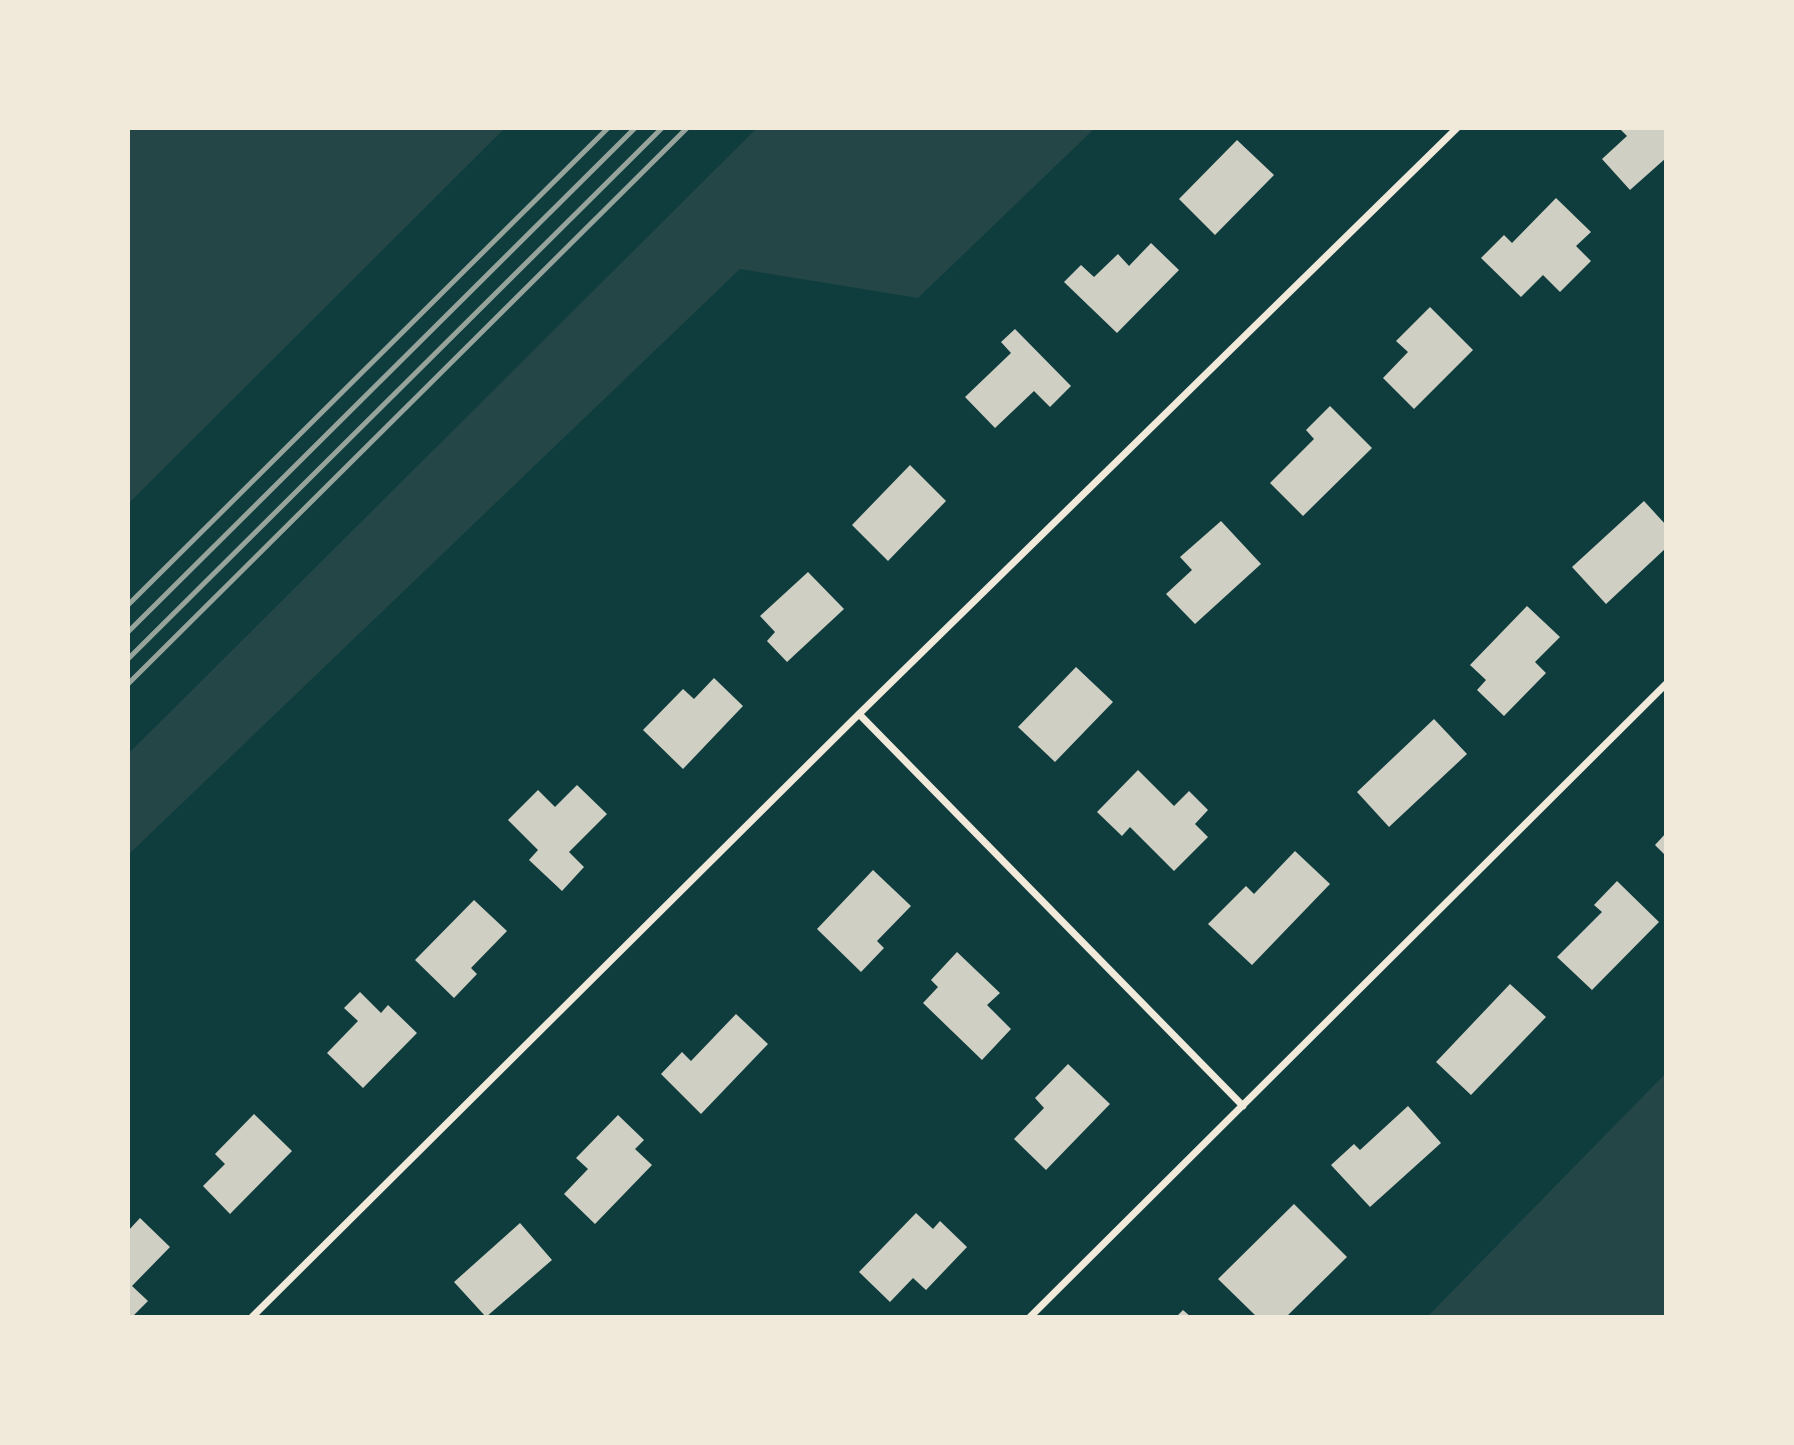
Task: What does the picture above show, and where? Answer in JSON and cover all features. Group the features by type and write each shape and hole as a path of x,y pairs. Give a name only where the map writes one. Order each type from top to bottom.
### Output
{"street":[{"path":"251,1317 1457,128"},
{"path":"1030,1317 1666,684"},
{"path":"859,715 1242,1106"}],"shaded area":[{"path":"128,128 505,128 128,504"},
{"path":"757,128 1095,128 918,298 740,269 128,855 128,754"},
{"path":"1666,1073 1666,1317 1427,1317"}],"building":[{"path":"1619,128 1666,128 1666,158 1630,190 1602,159 1627,136"},
{"path":"1237,140 1274,175 1215,235 1179,199"},
{"path":"1556,198 1591,232 1576,246 1591,261 1560,292 1543,275 1521,297 1481,258 1504,235 1512,243"},
{"path":"1151,243 1179,270 1117,333 1064,282 1081,265 1094,277 1118,254 1129,266"},
{"path":"1430,307 1473,350 1414,409 1383,378 1408,352 1396,341"},
{"path":"1015,329 1071,386 1050,407 1034,391 995,428 965,397 1011,353 1001,342"},
{"path":"1330,406 1372,448 1303,516 1270,483 1314,439 1306,430"},
{"path":"910,465 946,501 888,561 852,525"},
{"path":"1644,501 1666,525 1666,548 1606,604 1572,567"},
{"path":"1221,521 1261,564 1195,624 1166,594 1192,570 1180,557"},
{"path":"808,572 844,609 787,662 767,641 775,632 760,616"},
{"path":"1527,606 1560,637 1535,662 1546,673 1504,716 1477,690 1486,680 1470,665"},
{"path":"1076,667 1113,702 1055,762 1018,727"},
{"path":"714,678 743,706 683,769 643,730 683,689 694,699"},
{"path":"1434,719 1467,754 1389,827 1357,792"},
{"path":"1138,770 1174,806 1189,791 1208,810 1195,824 1208,837 1174,871 1130,827 1122,836 1097,812"},
{"path":"577,785 607,814 569,852 584,867 562,891 529,860 538,850 508,820 538,790 555,807"},
{"path":"1666,833 1666,856 1655,845"},
{"path":"1295,851 1330,884 1252,965 1208,924 1246,886 1254,894"},
{"path":"873,870 911,906 877,941 884,948 861,972 817,929"},
{"path":"1617,881 1659,922 1592,990 1557,957 1602,912 1594,905"},
{"path":"474,900 507,931 471,968 477,974 454,998 415,960"},
{"path":"957,952 1000,993 987,1005 1011,1029 982,1060 923,1003 938,987 931,980"},
{"path":"1510,984 1546,1017 1471,1095 1436,1062"},
{"path":"360,992 381,1013 388,1005 417,1033 363,1088 327,1053 358,1021 344,1008"},
{"path":"736,1014 768,1044 701,1114 661,1074 682,1052 691,1061"},
{"path":"1068,1064 1110,1104 1046,1170 1014,1139 1044,1108 1035,1098"},
{"path":"1408,1106 1441,1143 1370,1207 1331,1165 1354,1144 1360,1150"},
{"path":"254,1114 292,1151 230,1214 203,1186 225,1164 215,1154"},
{"path":"618,1115 644,1140 635,1149 652,1165 595,1224 564,1194 588,1169 576,1158"},
{"path":"1294,1204 1347,1257 1286,1317 1257,1317 1218,1279"},
{"path":"916,1213 933,1229 940,1221 967,1247 926,1290 913,1278 890,1302 859,1272"},
{"path":"140,1218 170,1247 132,1286 148,1301 132,1317 128,1317 128,1231"},
{"path":"520,1223 552,1260 486,1317 454,1282"},
{"path":"1183,1310 1191,1317 1176,1317"}],"railway":[{"path":"128,605 608,128"},
{"path":"128,632 635,128"},
{"path":"128,659 662,128"},
{"path":"128,684 687,128"}]}
